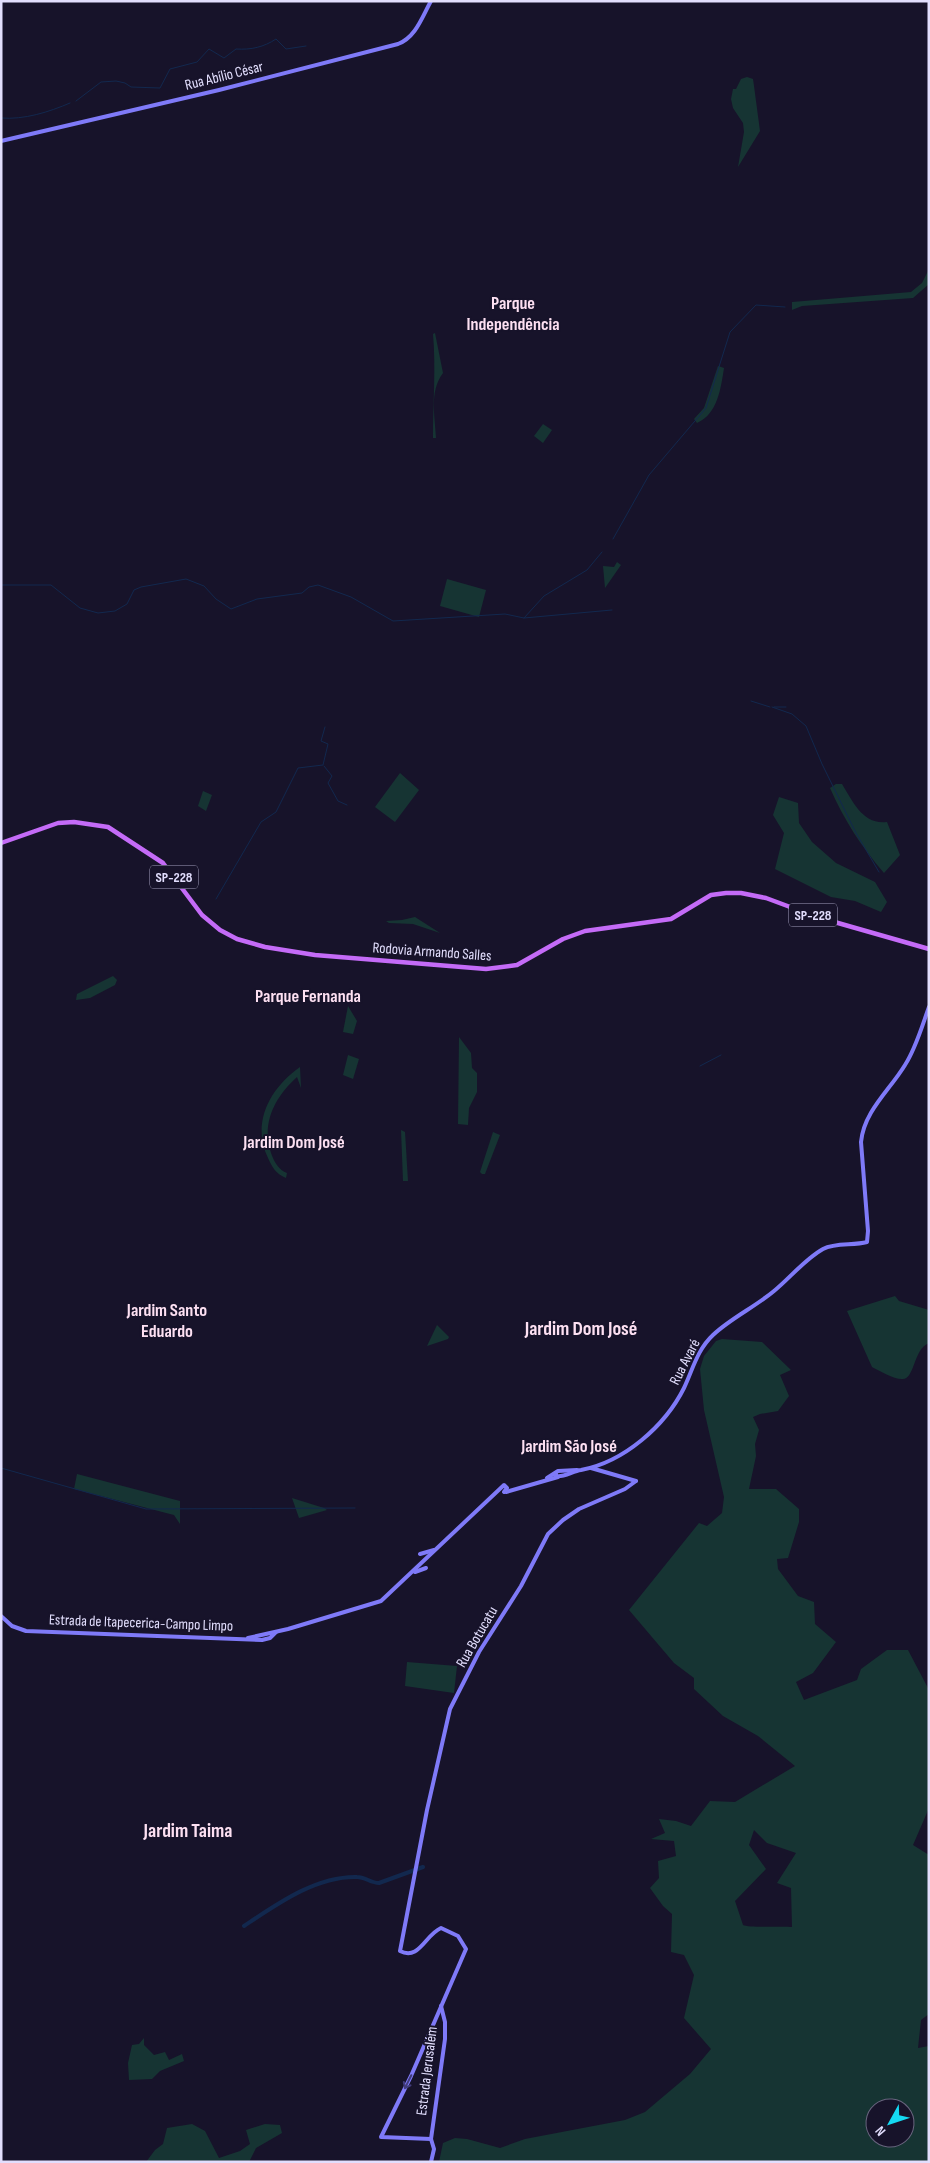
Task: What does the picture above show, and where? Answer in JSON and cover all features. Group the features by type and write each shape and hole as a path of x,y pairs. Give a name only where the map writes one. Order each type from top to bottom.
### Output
{"main road":[{"name":"Rua Abílio César","path":"1,141 219,90 398,44 407,40 412,34 431,1"},
{"name":"Rodovia Armando Salles","path":"1,843 54,824 65,822 108,827 163,863 202,915 228,935 265,947 360,959 486,969 510,967 522,963 549,946 576,934 605,927 671,918 711,896 734,893 766,898 817,916 929,949"},
{"name":"Rua Avaré","path":"505,1490 543,1481 559,1474 591,1468 635,1444 665,1418 682,1391 700,1351 714,1333 772,1293 823,1250 835,1245 858,1245 867,1242 861,1142 863,1131 880,1097 909,1059 929,1007"},
{"name":"Rua Botucatu","path":"400,1951 441,1743 450,1709 479,1652 521,1586 548,1534 576,1510 626,1489 636,1481 591,1468"},
{"name":"Estrada de Itapecerica-Campo Limpo","path":"1,1616 18,1629 34,1631 248,1638 276,1632 381,1601 415,1572 434,1550 492,1498 500,1488 505,1490"},
{"name":"Estrada de Itapecerica-Campo Limpo","path":"492,1498 505,1490"},
{"path":"420,1554 434,1550"},
{"path":"415,1572 426,1568"},
{"name":"Estrada Jerusalém","path":"400,1951 409,1954 415,1952 430,1934 441,1928 450,1931 463,1942 466,1949 441,2006 445,2022 445,2039 431,2139 434,2149 432,2162"},
{"path":"431,2139 381,2137 411,2076 441,2006"}],"green space":[{"path":"747,77 753,79 760,131 738,167 744,132 743,123 733,108 731,99 733,89 736,89 741,79"},
{"path":"929,269 929,284 913,298 802,306 792,310 792,302 911,292 922,283"},
{"path":"435,333 443,373 434,396 436,438 433,438 433,334"},
{"path":"718,366 724,368 717,399 710,413 697,423 694,419 704,408"},
{"path":"543,424 552,430 543,443 534,436"},
{"path":"617,562 621,565 605,588 603,566 614,567"},
{"path":"447,579 486,590 479,617 440,606"},
{"path":"400,773 419,790 395,822 375,807"},
{"path":"836,784 842,784 855,805 865,816 871,820 887,822 900,855 884,873 860,843 841,811 830,788"},
{"path":"203,791 212,795 206,811 198,806"},
{"path":"779,797 798,803 799,823 812,842 836,863 875,882 887,902 881,912 855,901 831,897 775,869 784,833 773,815"},
{"path":"415,917 440,933 413,924 389,923 386,921"},
{"path":"113,976 117,980 115,985 90,998 76,1000 77,994"},
{"path":"348,1006 357,1021 353,1034 343,1032"},
{"path":"459,1037 471,1053 472,1068 477,1073 477,1092 469,1108 468,1125 458,1124"},
{"path":"348,1055 359,1059 353,1079 343,1075"},
{"path":"300,1067 301,1088 297,1077 276,1102 269,1121 268,1142 271,1153 277,1165 287,1173 286,1178 275,1170 268,1158 263,1145 263,1119 266,1107 272,1096 280,1085"},
{"path":"401,1130 405,1132 408,1181 403,1181"},
{"path":"493,1132 500,1135 485,1174 482,1174 480,1172"},
{"path":"895,1296 899,1301 929,1310 929,1343 920,1351 909,1375 902,1379 872,1367 847,1311"},
{"path":"437,1325 449,1337 427,1346"},
{"path":"722,1339 762,1342 791,1370 780,1375 789,1396 778,1411 753,1417 759,1430 755,1444 756,1456 749,1489 776,1489 799,1509 799,1522 788,1558 777,1559 778,1569 798,1596 814,1602 815,1624 836,1642 813,1673 796,1682 804,1700 857,1680 861,1669 887,1650 908,1650 929,1690 929,1808 913,1845 929,1855 929,2014 921,2020 918,2048 929,2046 929,2162 439,2162 443,2143 455,2138 467,2139 500,2148 525,2139 625,2120 645,2112 690,2074 711,2049 684,2018 694,1975 684,1955 671,1952 672,1914 663,1906 650,1888 659,1878 658,1861 676,1856 674,1841 651,1839 665,1833 659,1819 676,1821 691,1826 710,1801 735,1802 795,1766 758,1736 723,1716 694,1689 694,1678 674,1663 629,1610 699,1523 707,1526 722,1513 724,1497 704,1410 700,1369 704,1356 716,1341","holes":["754,1830 767,1843 796,1853 777,1883 791,1888 792,1927 743,1925 735,1901 766,1869 749,1845"]},
{"path":"77,1474 180,1501 180,1524 174,1515 74,1489"},
{"path":"292,1498 324,1508 327,1510 299,1518"},
{"path":"407,1662 457,1666 454,1693 405,1686"},
{"path":"144,2038 144,2045 154,2055 165,2052 169,2060 182,2054 184,2061 160,2071 152,2079 129,2080 128,2063 132,2045 139,2044"},
{"path":"192,2124 205,2131 219,2158 240,2151 250,2144 246,2130 265,2124 280,2125 282,2133 256,2148 249,2162 146,2162 155,2150 163,2144 167,2128"}],"waterway":[{"path":"76,101 101,82 116,81 131,87 160,88 170,69 197,62 209,49 224,58 236,49 257,47 276,39 286,49 306,46"},
{"path":"1,118 19,118 36,115 70,103"},
{"path":"613,539 649,475 706,408 730,332 756,305 785,307"},
{"path":"1,585 51,585 80,608 98,613 115,611 127,604 134,590 141,587 186,579 204,586 216,599 231,609 257,599 302,593 309,587 318,585 351,597 393,621 505,614 524,618 544,596 587,570 602,552"},
{"path":"524,618 612,610"},
{"path":"751,701 770,707"},
{"path":"772,707 792,714 806,726 822,764 856,833 879,872"},
{"path":"774,707 786,707"},
{"path":"216,899 261,822 276,812 298,768 323,765 328,744 321,741 325,727"},
{"path":"324,766 332,776 328,783 338,801 347,805"},
{"path":"700,1066 721,1055"},
{"path":"1,1468 146,1509 355,1508"},
{"path":"244,1926 283,1901 312,1886 327,1881 357,1877 379,1883 423,1867"}],"district":[{"name":"Parque Independência","path":"513,313"},
{"name":"Parque Fernanda","path":"308,996"},
{"name":"Jardim Dom José","path":"294,1142"},
{"name":"Jardim Santo Eduardo","path":"167,1320"},
{"name":"Jardim Dom José","path":"581,1329"},
{"name":"Jardim São José","path":"569,1446"},
{"name":"Jardim Taima","path":"188,1831"}]}
